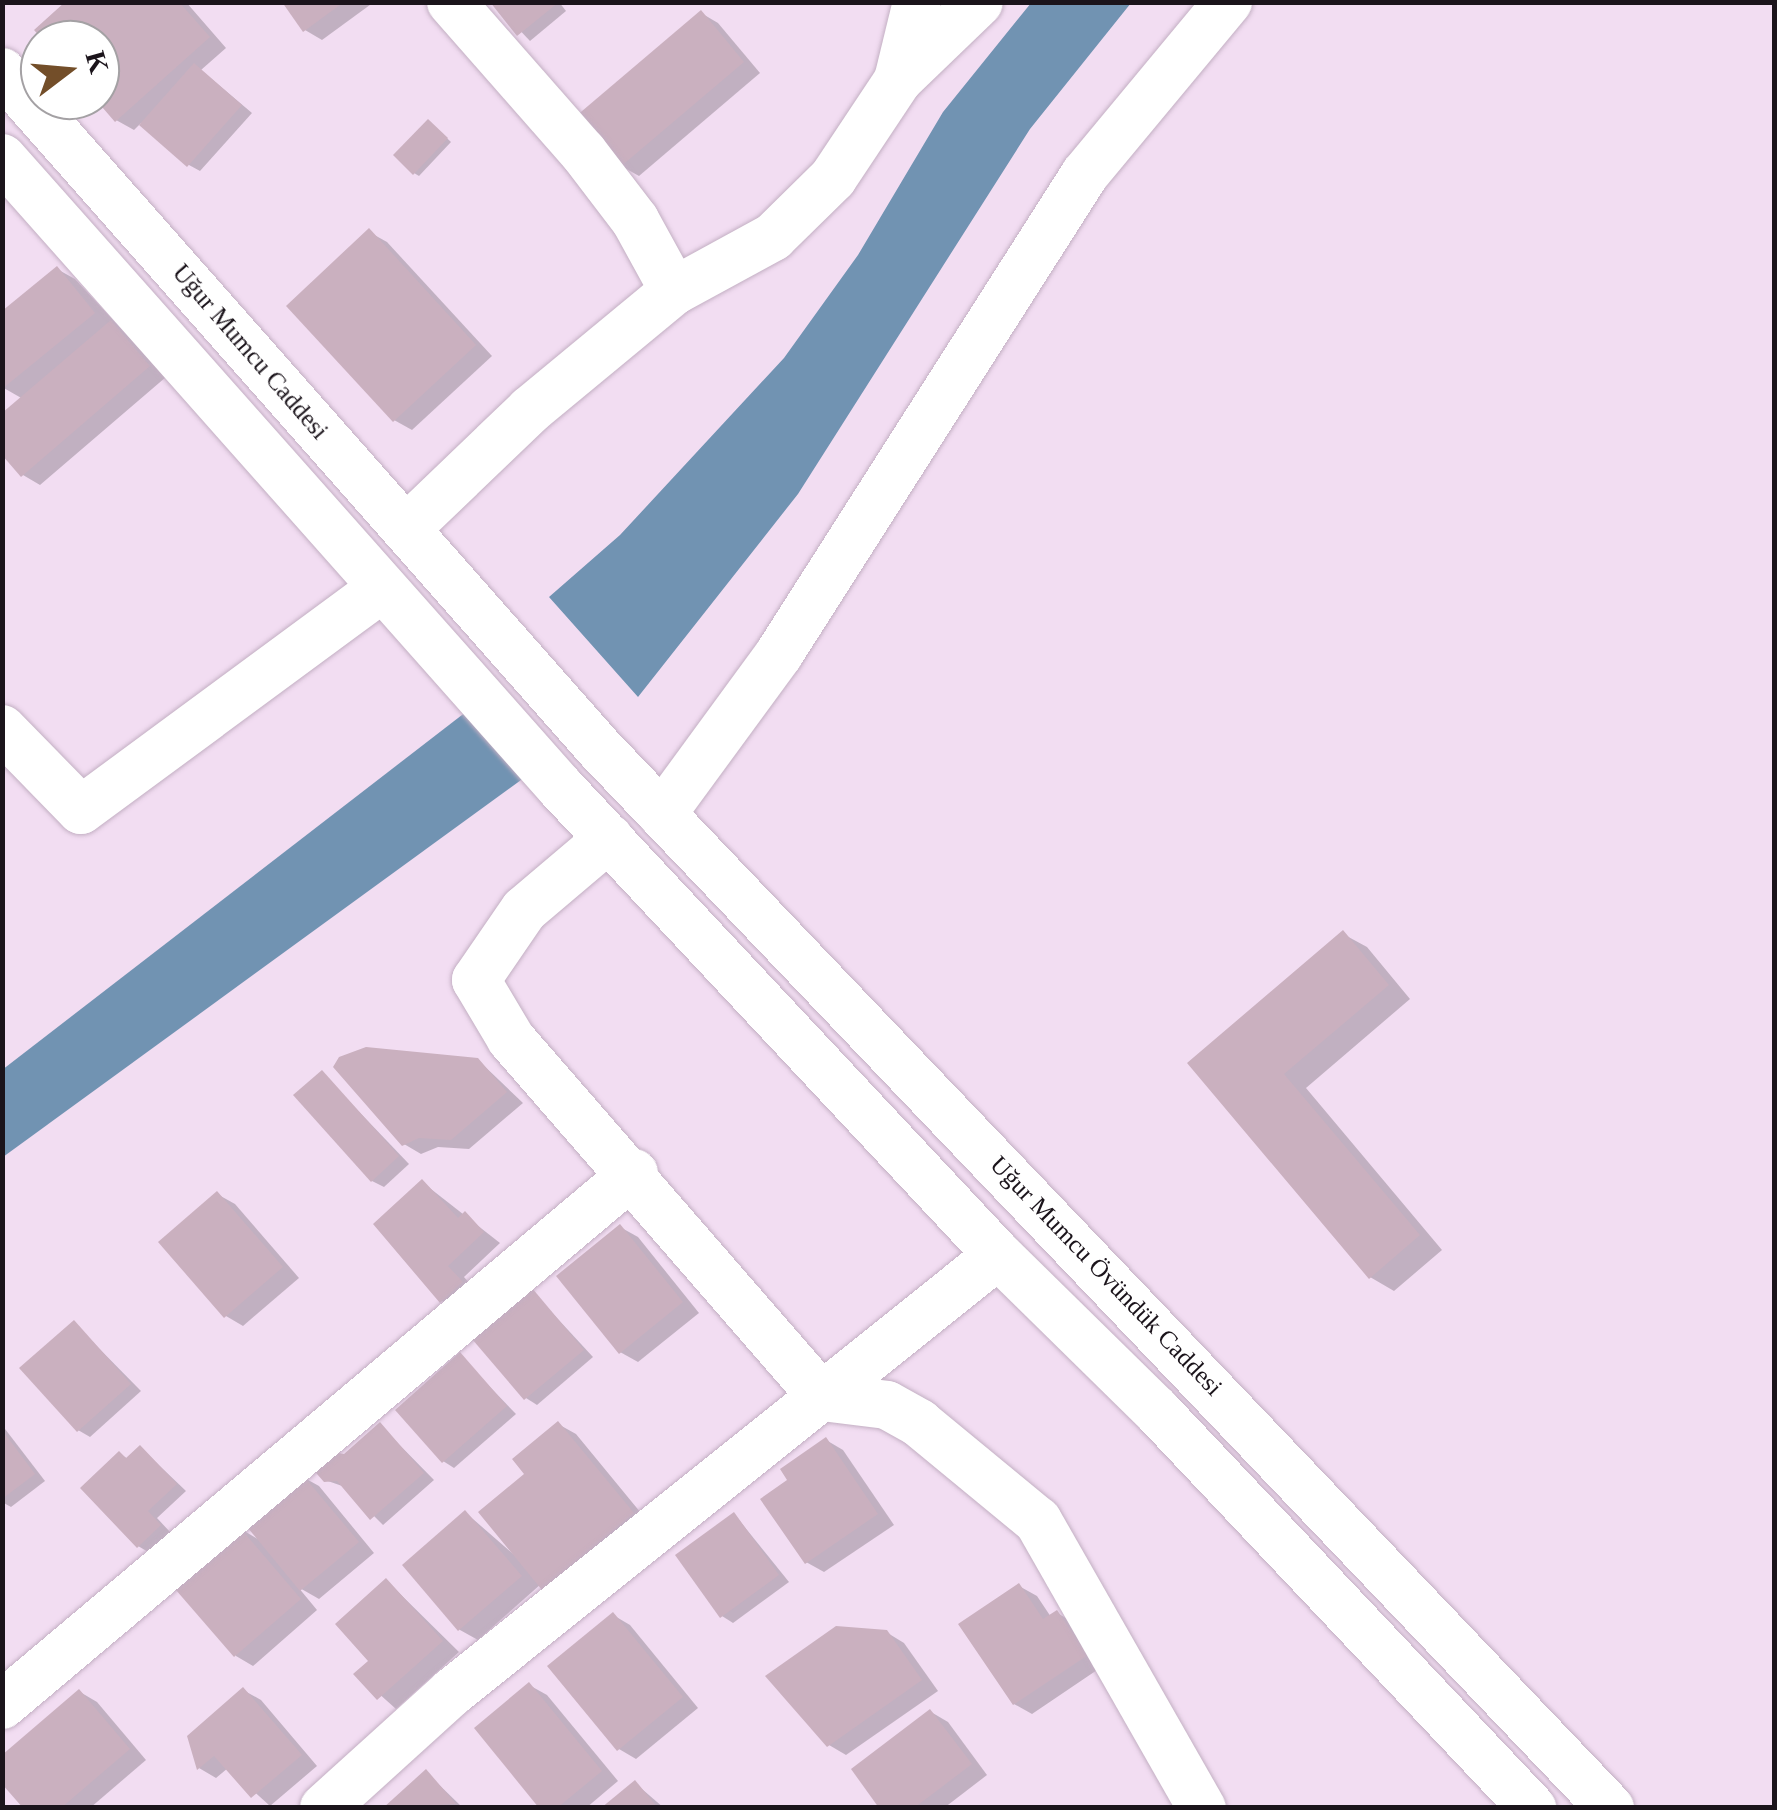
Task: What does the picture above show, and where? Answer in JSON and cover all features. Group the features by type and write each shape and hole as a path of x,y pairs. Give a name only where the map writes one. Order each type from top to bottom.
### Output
{"street":[{"path":"450,2 594,166 635,220 674,291"},
{"path":"898,80 917,2"},
{"path":"406,529 530,410 674,291 773,237 833,178 898,80 980,2"},
{"path":"662,814 779,654 1085,174 1228,2"},
{"name":"Uğur Mumcu Caddesi","path":"2,72 598,748"},
{"path":"2,158 560,786 998,1255 1156,1410 1532,1808"},
{"path":"2,729 81,810 382,588"},
{"name":"Uğur Mumcu Övündük Caddesi","path":"598,748 1610,1808"},
{"path":"609,838 524,910 476,980 511,1039 634,1173 822,1397 887,1405 919,1423 1038,1521 1202,1808"},
{"path":"2,1705 634,1173"},
{"path":"324,1808 452,1692 998,1255"}],"water":[{"path":"1031,3 1131,3 1030,129 798,494 638,697 549,597 620,535 784,358 858,255 943,112"},
{"path":"471,708 532,772 3,1157 2,1070"}],"building":[{"path":"65,2 179,2 210,37 120,118 120,20 45,20"},
{"path":"282,2 344,2 303,32"},
{"path":"490,2 559,2 517,36"},
{"path":"701,10 744,62 619,168 575,117"},
{"path":"194,63 242,105 187,167 139,125"},
{"path":"428,119 448,138 413,175 393,155"},
{"path":"369,228 476,345 393,422 286,306"},
{"path":"57,266 95,313 2,389 2,311"},
{"path":"111,320 150,366 21,477 2,455 2,413"},
{"path":"1343,930 1389,985 1284,1074 1420,1235 1369,1279 1187,1063"},
{"path":"366,1047 478,1058 507,1092 451,1140 419,1138 402,1146 333,1067 339,1057"},
{"path":"322,1070 399,1156 371,1182 293,1095"},
{"path":"422,1179 458,1218 465,1211 484,1232 448,1266 463,1282 440,1303 373,1224"},
{"path":"217,1191 283,1267 224,1318 158,1242"},
{"path":"620,1224 683,1302 619,1354 556,1276"},
{"path":"532,1288 584,1350 524,1400 472,1339"},
{"path":"74,1320 131,1384 77,1432 19,1368"},
{"path":"460,1352 507,1406 442,1463 395,1410"},
{"path":"558,1421 634,1513 542,1590 478,1512 524,1474 512,1459"},
{"path":"380,1422 424,1473 370,1520 337,1481 324,1482 310,1466 327,1451 344,1454"},
{"path":"2,1430 35,1474 2,1499"},
{"path":"826,1437 878,1514 805,1564 760,1499 787,1480 780,1469"},
{"path":"140,1445 177,1484 148,1511 161,1525 137,1548 80,1488 119,1451 126,1458"},
{"path":"301,1473 359,1542 300,1591 243,1522"},
{"path":"465,1510 522,1576 458,1631 402,1565"},
{"path":"734,1512 779,1575 720,1618 675,1555"},
{"path":"236,1523 301,1599 234,1657 169,1582"},
{"path":"386,1578 443,1641 377,1700 353,1674 368,1661 335,1624"},
{"path":"1019,1583 1043,1619 1057,1610 1088,1655 1013,1705 958,1624"},
{"path":"613,1612 683,1697 617,1751 547,1666"},
{"path":"836,1626 887,1630 922,1680 827,1747 765,1676"},
{"path":"529,1682 602,1771 557,1808 539,1808 474,1728"},
{"path":"243,1687 302,1755 251,1798 214,1756 197,1770 187,1736"},
{"path":"79,1689 130,1749 61,1808 23,1808 2,1784 2,1755"},
{"path":"930,1709 972,1764 914,1808 879,1808 851,1769"},
{"path":"426,1769 456,1804 383,1808"},
{"path":"635,1780 658,1808 601,1808"}]}
